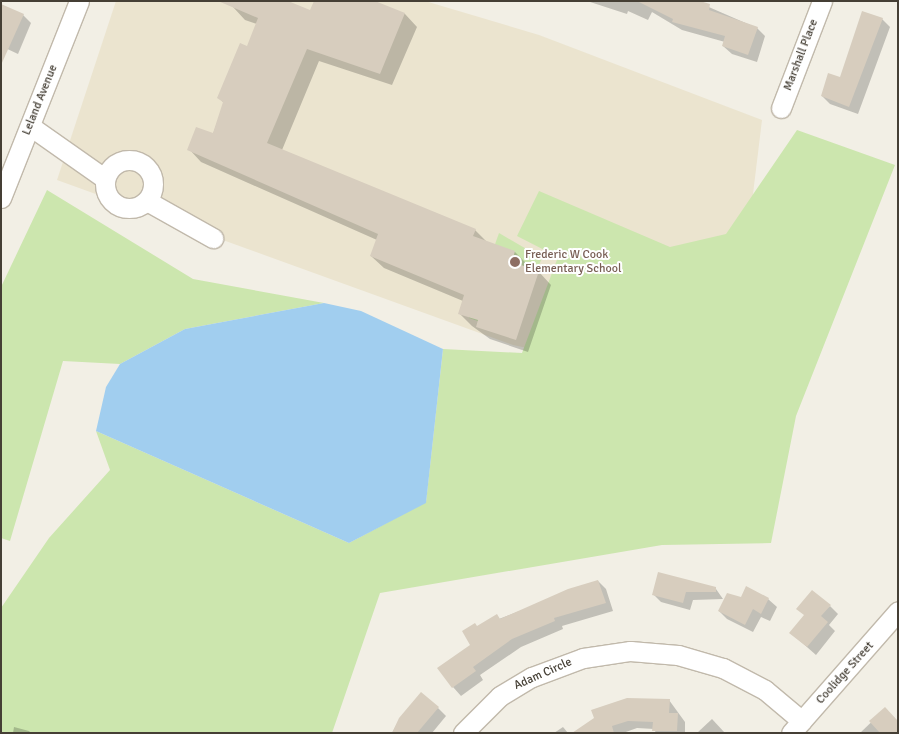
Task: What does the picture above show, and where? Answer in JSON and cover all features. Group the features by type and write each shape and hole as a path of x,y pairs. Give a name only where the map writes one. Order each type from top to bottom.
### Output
{"street":[{"name":"Leland Avenue","path":"1,198 79,1"},
{"name":"Marshall Place","path":"781,108 815,3"},
{"path":"30,126 104,178"},
{"path":"127,161 143,165 150,170 153,178 152,194 147,201 133,208 117,206 106,194 104,178 113,164 127,161"},
{"path":"147,201 213,238"},
{"name":"Coolidge Street","path":"796,727 898,611"},
{"name":"Adam Circle","path":"462,733 500,696 532,677 583,658 630,651 678,655 723,668 765,690 796,727"}],"shaded area":[{"name":"Frederic W Cook Elementary School","path":"116,1 425,1 539,35 762,120 729,391 513,345 57,180"}],"green space":[{"path":"797,130 895,165 796,416 771,543 662,545 380,593 332,733 1,733 1,608 49,538 110,470 96,431 349,543 426,502 443,349 522,353 558,257 517,236 539,191 670,247 726,234"},
{"path":"47,190 193,279 324,303 185,329 120,364 63,361 10,541 1,538 1,287"},
{"path":"499,233 542,258 511,332 469,318"}],"water":[{"path":"324,303 361,311 443,349 426,503 349,543 96,431 106,387 120,364 185,329"}],"building":[{"path":"218,1 288,1 310,10 314,1 375,1 405,13 380,74 307,49 267,143 476,229 473,236 515,251 512,262 539,271 516,340 476,327 478,320 458,314 464,295 370,256 378,234 187,150 196,127 213,133 223,102 217,98 240,43 247,46 258,18"},
{"path":"637,1 700,1 710,4 709,10 758,27 748,55 722,46 725,36 672,22 673,19"},
{"path":"1,4 24,14 1,65"},
{"path":"862,11 883,18 849,107 821,96 828,73 840,77"},
{"path":"658,572 716,587 716,592 686,592 683,603 652,595"},
{"path":"598,580 606,603 554,618 555,621 512,639 473,667 476,671 452,688 437,668 470,645 462,631 475,623 477,626 497,614 500,619 568,589"},
{"path":"746,586 769,598 761,614 753,609 745,625 718,611 727,593 741,597"},
{"path":"812,590 831,605 821,616 828,622 807,647 789,633 804,615 796,609"},
{"path":"421,692 439,707 417,733 392,733 399,718"},
{"path":"627,698 670,699 669,713 678,713 677,731 652,731 653,722 628,721 612,726 614,733 572,733 594,718 591,710"},
{"path":"885,707 898,721 898,733 880,733 869,721"}],"place":[{"name":"Frederic W Cook Elementary School","path":"515,262"}]}
